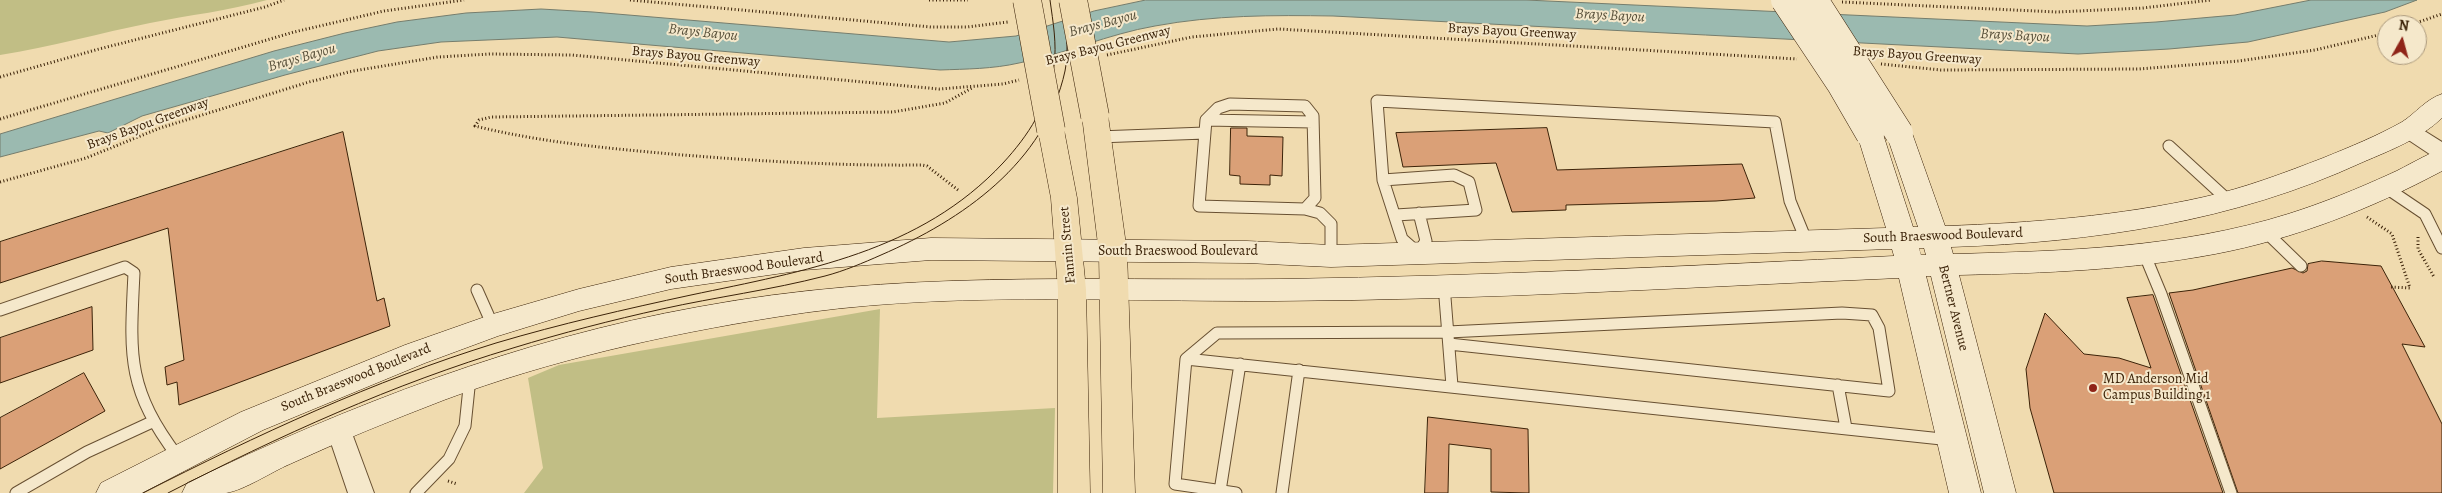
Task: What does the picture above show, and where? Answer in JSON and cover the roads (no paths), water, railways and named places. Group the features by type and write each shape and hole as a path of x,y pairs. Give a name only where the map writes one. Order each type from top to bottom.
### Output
{"main road":[{"name":"Fannin Street","path":"1027,0 1031,30 1064,198 1072,290 1074,493"},
{"path":"1073,0 1096,126 1113,252 1119,493"},
{"path":"1785,0 1870,134 1903,238 1965,493"},
{"name":"Bertner Avenue","path":"1825,1 1899,133 1935,237 2000,493"},
{"name":"South Braeswood Boulevard","path":"112,493 178,457 252,421 339,384 493,326 579,300 671,278 752,265 894,251 990,249 1113,252 1257,252 1331,256 2042,233 2137,222 2173,216 2230,202 2316,172 2408,130 2423,121 2442,104"},
{"path":"198,493 250,466 338,428 470,378 523,361 602,339 804,301 960,290 1263,290 2061,262 2152,252 2266,232 2352,203 2442,158"},
{"path":"2266,232 2254,217 2254,214 2292,194 2316,172"},
{"path":"2137,222 2152,252"},
{"path":"1418,253 1434,285"},
{"path":"1942,399 1970,442 1983,493"}],"street":[{"path":"2408,130 2442,152"},
{"path":"338,428 361,493"}],"lane":[{"path":"1419,213 1426,240 1418,253 1402,239 1396,215 1383,180 1377,102 1775,122 1790,201 1806,240"},
{"path":"1304,209 1315,198 1313,116 1305,106 1230,104 1218,108 1206,120 1199,206 1304,209 1320,213 1331,224 1331,256"},
{"path":"1206,120 1313,122"},
{"path":"1096,126 1206,133"},
{"path":"2169,146 2230,202"},
{"path":"1383,180 1454,175 1470,182 1476,210 1396,215"},
{"path":"2385,187 2425,214 2442,248"},
{"path":"2266,232 2301,266"},
{"path":"2152,252 2161,294 2231,493"},
{"path":"0,310 125,267 134,273 131,345 134,372 152,422 178,457"},
{"path":"1434,285 1448,338 1452,386"},
{"path":"477,290 493,326"},
{"path":"1236,493 1176,484 1186,359 1216,332 1448,338 1842,313 1872,314 1879,328 1889,391 1448,338"},
{"path":"1186,359 1952,440"},
{"path":"1220,491 1240,364"},
{"path":"1282,493 1298,370"},
{"path":"416,493 449,459 465,426 470,378"},
{"path":"1838,385 1846,428"},
{"path":"16,493 87,452 152,422"}],"water":[{"name":"Brays Bayou","path":"1146,0 1526,0 2087,26 2235,15 2311,0 2417,0 2385,12 2248,42 2078,54 1333,16 1244,16 1177,22 1138,30 1053,55 1009,65 940,70 557,37 441,42 378,51 285,75 142,116 108,133 99,131 0,157 0,134 274,51 397,22 466,13 541,9 949,42 1016,36 1094,11"}],"tram line":[{"path":"143,493 272,430 360,392 450,358 569,323 818,266 898,238 935,218 970,193 1003,163 1021,142 1036,119 1047,93 1055,58 1050,0"},
{"path":"168,493 252,451 337,413 468,362 587,327 832,274 853,267 911,241 970,206 996,184 1019,160 1039,134 1055,104 1065,71 1067,53 1061,0"}],"place":[{"name":"MD Anderson Mid Campus Building 1","path":"2093,388"}]}
